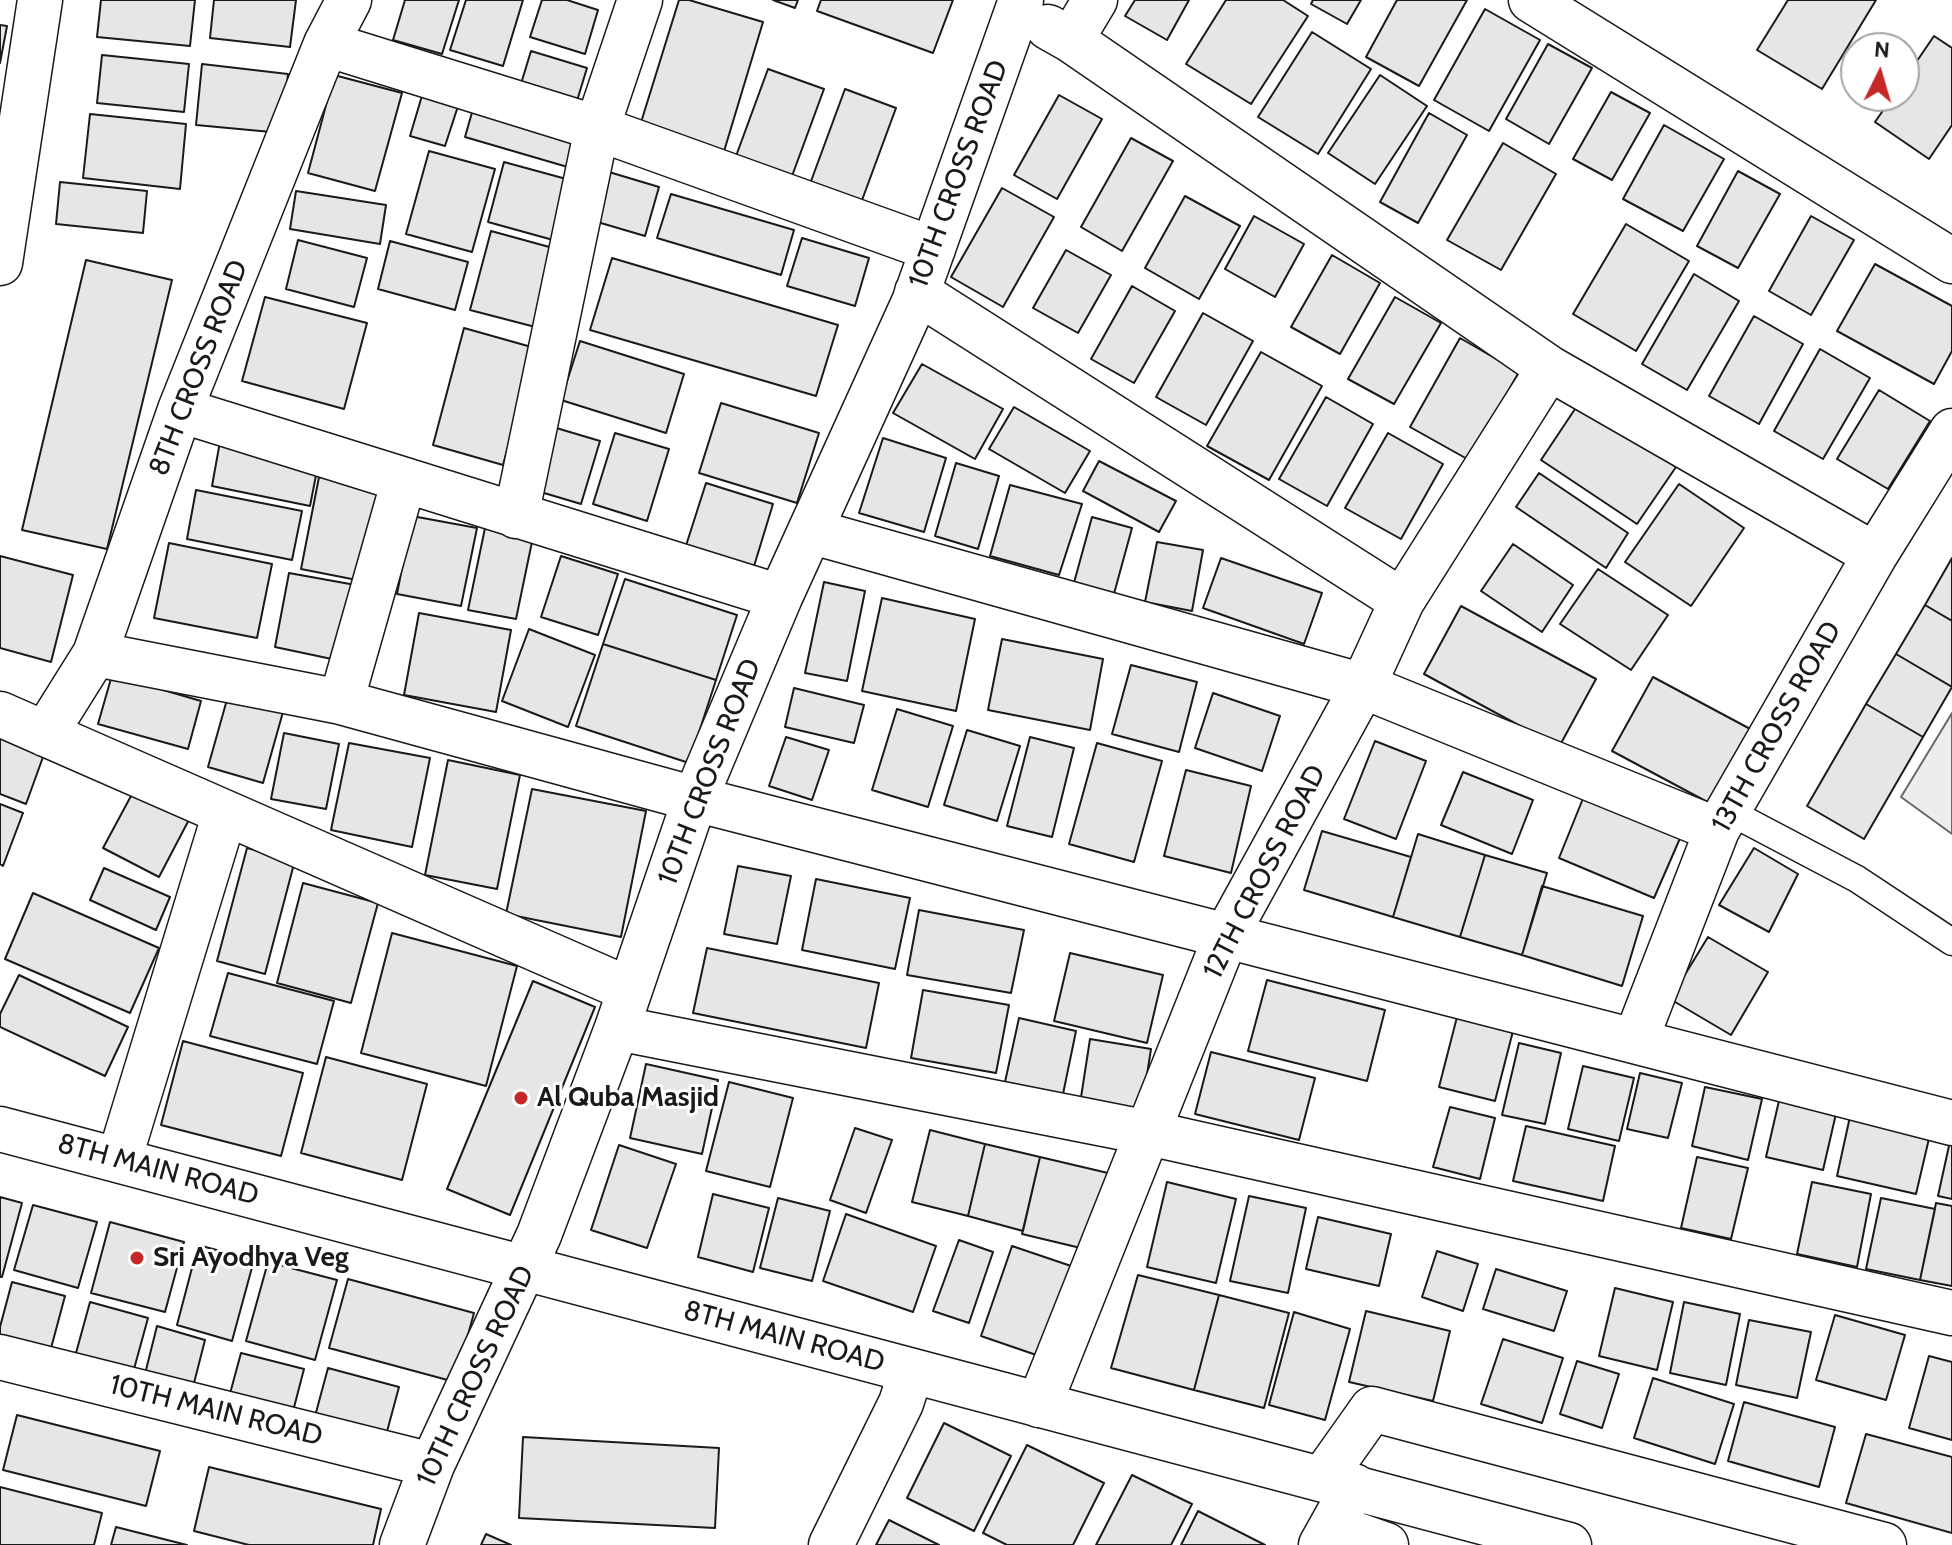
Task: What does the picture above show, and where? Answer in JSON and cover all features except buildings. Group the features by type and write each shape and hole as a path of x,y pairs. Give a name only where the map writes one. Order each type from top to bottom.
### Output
{"street":[{"path":"0,263 10,129 40,0"},
{"name":"8TH CROSS ROAD","path":"45,734 95,654 180,410 326,44 349,0"},
{"path":"516,516 597,128 640,0"},
{"path":"1071,40 1095,0"},
{"path":"1531,0 1952,261"},
{"path":"1019,5 1549,368 1875,555"},
{"name":"10TH CROSS ROAD","path":"402,1545 432,1465 526,1268 623,1009 695,799 780,597 917,292 1019,5"},
{"path":"326,44 597,128 933,249"},
{"path":"917,292 1402,601"},
{"name":"12TH CROSS ROAD","path":"1039,1405 1226,936 1363,686 1402,601 1549,368"},
{"path":"180,410 780,597"},
{"name":"13TH CROSS ROAD","path":"1636,1039 1723,820 1875,555 1952,431"},
{"path":"341,702 404,480"},
{"path":"810,531 1363,686 1723,820"},
{"path":"95,654 341,702 695,799 1636,1039 1952,1123"},
{"path":"0,714 225,813 623,1009 1149,1133 1952,1313"},
{"path":"119,1160 225,813"},
{"name":"8TH MAIN ROAD","path":"0,1129 1569,1545"},
{"name":"10TH MAIN ROAD","path":"0,1357 432,1465"},
{"path":"831,1545 901,1403 911,1372"},
{"path":"1386,1545 1327,1535 1338,1482 1372,1409 1884,1545"}],"lane":[{"path":"1723,820 1857,879 1952,942"}],"shaded area":[{"path":"1952,713 1952,834 1901,797"}],"place":[{"name":"Al Quba Masjid","path":"521,1098"},
{"name":"Sri Ayodhya Veg","path":"137,1258"}]}
